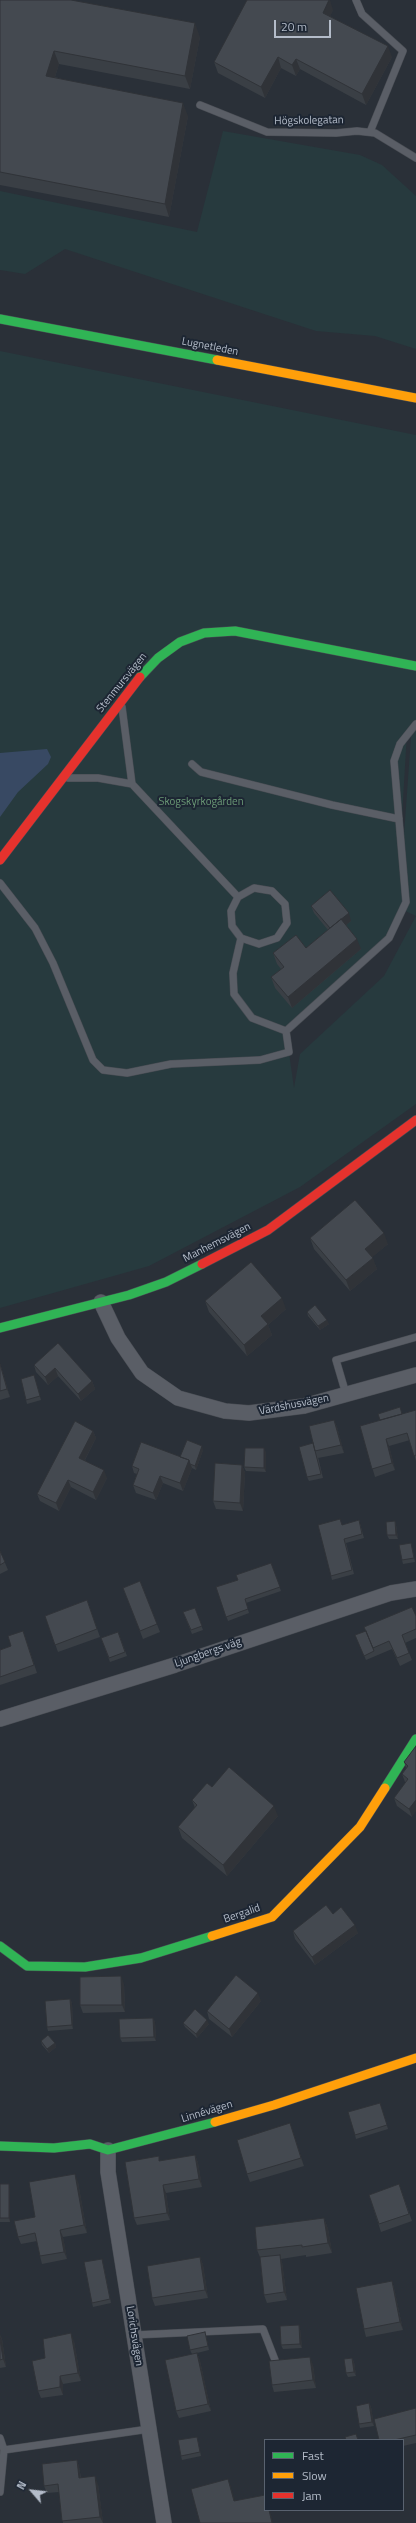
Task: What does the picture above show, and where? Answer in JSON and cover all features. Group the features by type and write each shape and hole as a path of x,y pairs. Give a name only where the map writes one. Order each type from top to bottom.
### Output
{"main road":[{"name":"Lugnetleden","path":"0,319 416,398"},
{"name":"Stenmursvägen","path":"0,860 142,674 158,658 180,642 204,633 235,631 416,666"},
{"name":"Manhemsvägen","path":"0,1328 101,1302 166,1282 268,1230 327,1188 416,1120"},
{"name":"Bergalid","path":"0,1946 27,1966 85,1967 147,1957 272,1917 360,1827 416,1739"},
{"name":"Linnévägen","path":"108,2150 176,2134 274,2105 416,2058"},
{"path":"0,2146 54,2148 90,2144 108,2150"}],"street":[{"name":"Värdshusvägen","path":"101,1302 118,1338 134,1365 169,1393 183,1400 225,1412 249,1413 304,1406 416,1375"},
{"name":"Ljungbergs väg","path":"0,1719 175,1665 391,1593 416,1589"},
{"name":"Lorichsvägen","path":"108,2150 108,2172 164,2523"}],"lane":[{"path":"356,0 362,14 403,51 370,132"},
{"name":"Högskolegatan","path":"200,106 267,132 336,133 357,130 370,132 416,158"},
{"path":"122,702 132,784 238,897"},
{"path":"286,1031 389,938 406,902 394,761 400,744 416,724"},
{"path":"192,764 201,772 332,805 399,819"},
{"path":"63,778 98,778 132,784"},
{"path":"0,883 35,928 53,963 93,1060 103,1070 127,1073 171,1064 260,1060 288,1052 286,1031"},
{"path":"254,888 272,891 285,904 287,923 277,938 259,944 241,938 232,926 231,911 238,897 254,888"},
{"path":"241,938 233,973 234,994 252,1018 286,1031"},
{"path":"346,1394 336,1360 416,1337"},
{"path":"134,2336 263,2329 275,2360"},
{"path":"4,2450 149,2429"},
{"path":"0,2438 4,2450 0,2492"}],"green space":[{"path":"223,131 360,155 382,165 416,196 416,349 375,336 316,331 65,249 25,274 0,270 0,191 197,232"},
{"name":"Skogskyrkogården","path":"0,351 416,435 416,916 416,1104 300,1187 149,1266 0,1308","holes":["407,732 411,737 404,835 401,834","399,908 416,916 384,976 300,1054 294,1088 286,1031 389,938"]}],"water":[{"path":"47,749 51,757 48,764 18,792 0,817 0,753"}],"building":[{"path":"0,0 71,0 195,23 185,76 54,51 46,76 183,103 165,204 0,172"},
{"path":"247,0 329,0 323,13 388,46 362,94 296,59 292,65 278,57 261,87 214,62"},
{"path":"330,890 349,913 330,928 311,906"},
{"path":"341,919 357,939 288,997 271,977 284,967 273,953 296,935 306,948"},
{"path":"355,1200 384,1233 365,1249 373,1258 346,1280 310,1238"},
{"path":"251,1262 282,1298 261,1316 268,1324 244,1345 205,1301"},
{"path":"315,1305 327,1320 318,1326 307,1312"},
{"path":"58,1343 92,1381 78,1394 55,1368 45,1377 34,1365"},
{"path":"0,1364 7,1389 0,1391"},
{"path":"34,1375 40,1396 26,1400 21,1379"},
{"path":"400,1407 402,1414 380,1420 378,1414"},
{"path":"416,1410 416,1455 414,1456 407,1433 386,1439 392,1463 372,1469 360,1426"},
{"path":"334,1420 341,1445 315,1451 309,1426"},
{"path":"75,1421 93,1431 79,1458 104,1470 93,1492 68,1480 56,1503 37,1494"},
{"path":"187,1440 202,1446 195,1466 190,1464 189,1460 180,1457"},
{"path":"141,1442 189,1460 180,1483 160,1476 153,1493 133,1485 139,1469 132,1466"},
{"path":"313,1443 321,1474 307,1477 299,1447"},
{"path":"245,1448 264,1448 264,1468 244,1467"},
{"path":"215,1463 242,1465 240,1503 213,1501"},
{"path":"340,1519 342,1525 359,1520 362,1534 344,1539 352,1570 331,1576 318,1525"},
{"path":"395,1521 396,1535 387,1535 386,1522"},
{"path":"411,1543 414,1558 402,1560 399,1545"},
{"path":"0,1551 5,1562 0,1565"},
{"path":"271,1563 280,1587 245,1599 248,1609 226,1617 216,1587 238,1580 236,1575"},
{"path":"140,1581 157,1624 140,1631 123,1588"},
{"path":"87,1600 97,1629 55,1645 45,1616"},
{"path":"412,1607 416,1616 416,1629 402,1635 409,1653 397,1658 389,1641 373,1648 364,1627"},
{"path":"195,1608 202,1626 191,1630 183,1612"},
{"path":"23,1631 34,1665 0,1677 0,1650 11,1646 8,1636"},
{"path":"366,1631 374,1651 364,1656 355,1635"},
{"path":"118,1632 125,1652 109,1658 101,1638"},
{"path":"416,1746 416,1800 409,1809 394,1798 408,1779 402,1774 408,1766 404,1762"},
{"path":"229,1767 274,1806 223,1865 178,1827 197,1805 192,1800 207,1783 212,1787"},
{"path":"326,1905 333,1914 341,1907 355,1925 312,1957 293,1931"},
{"path":"236,1975 258,1993 229,2029 207,2011"},
{"path":"121,1976 122,2005 80,2005 80,1977"},
{"path":"70,1999 72,2025 47,2027 45,2001"},
{"path":"195,2009 207,2020 196,2034 183,2023"},
{"path":"153,2018 154,2037 120,2038 119,2019"},
{"path":"48,2035 55,2043 47,2049 41,2041"},
{"path":"380,2103 387,2125 355,2135 348,2112"},
{"path":"290,2123 301,2158 247,2174 237,2140"},
{"path":"195,2155 199,2179 163,2185 167,2213 134,2218 125,2162 159,2156 159,2161"},
{"path":"75,2174 84,2225 60,2230 64,2252 40,2256 35,2233 18,2237 14,2221 35,2217 29,2182"},
{"path":"0,2184 9,2184 9,2218 0,2218"},
{"path":"399,2184 409,2214 379,2224 369,2195"},
{"path":"324,2218 328,2243 302,2247 302,2245 257,2250 255,2227"},
{"path":"280,2255 284,2292 264,2295 260,2257"},
{"path":"200,2257 205,2290 152,2298 147,2266"},
{"path":"102,2259 110,2299 92,2303 84,2262"},
{"path":"392,2281 400,2322 364,2329 356,2288"},
{"path":"299,2325 300,2344 281,2345 280,2326"},
{"path":"205,2332 208,2346 190,2350 187,2336"},
{"path":"71,2333 78,2373 60,2376 60,2387 38,2391 32,2361 45,2358 43,2339"},
{"path":"0,2339 3,2359 0,2360"},
{"path":"197,2353 208,2404 176,2411 165,2360"},
{"path":"310,2357 313,2380 272,2385 269,2361"},
{"path":"352,2358 354,2372 346,2373 344,2359"},
{"path":"369,2403 372,2422 359,2424 356,2406"},
{"path":"416,2408 416,2435 398,2439 379,2439 374,2419"},
{"path":"356,2434 358,2439 346,2439 345,2437"},
{"path":"197,2437 200,2452 181,2456 178,2440"},
{"path":"77,2460 79,2478 95,2476 100,2517 62,2521 58,2484 44,2486 42,2464"},
{"path":"228,2479 234,2501 264,2495 264,2511 269,2511 272,2523 200,2523 191,2489"}],"traffic: fast":[{"path":"0,319 217,360"},
{"path":"140,677 158,658 180,642 204,633 235,631 416,666"},
{"path":"0,1328 129,1295 166,1282 202,1264"},
{"path":"385,1788 416,1739"},
{"path":"0,1946 27,1966 85,1967 141,1958 212,1936"},
{"path":"0,2146 54,2148 90,2144 108,2150 215,2122"}],"traffic: slow":[{"path":"217,360 416,398"},
{"path":"212,1936 272,1917 360,1827 385,1788"},
{"path":"215,2122 274,2105 416,2058"}],"traffic: jam":[{"path":"0,860 140,677"},
{"path":"202,1264 268,1230 416,1120"}]}
